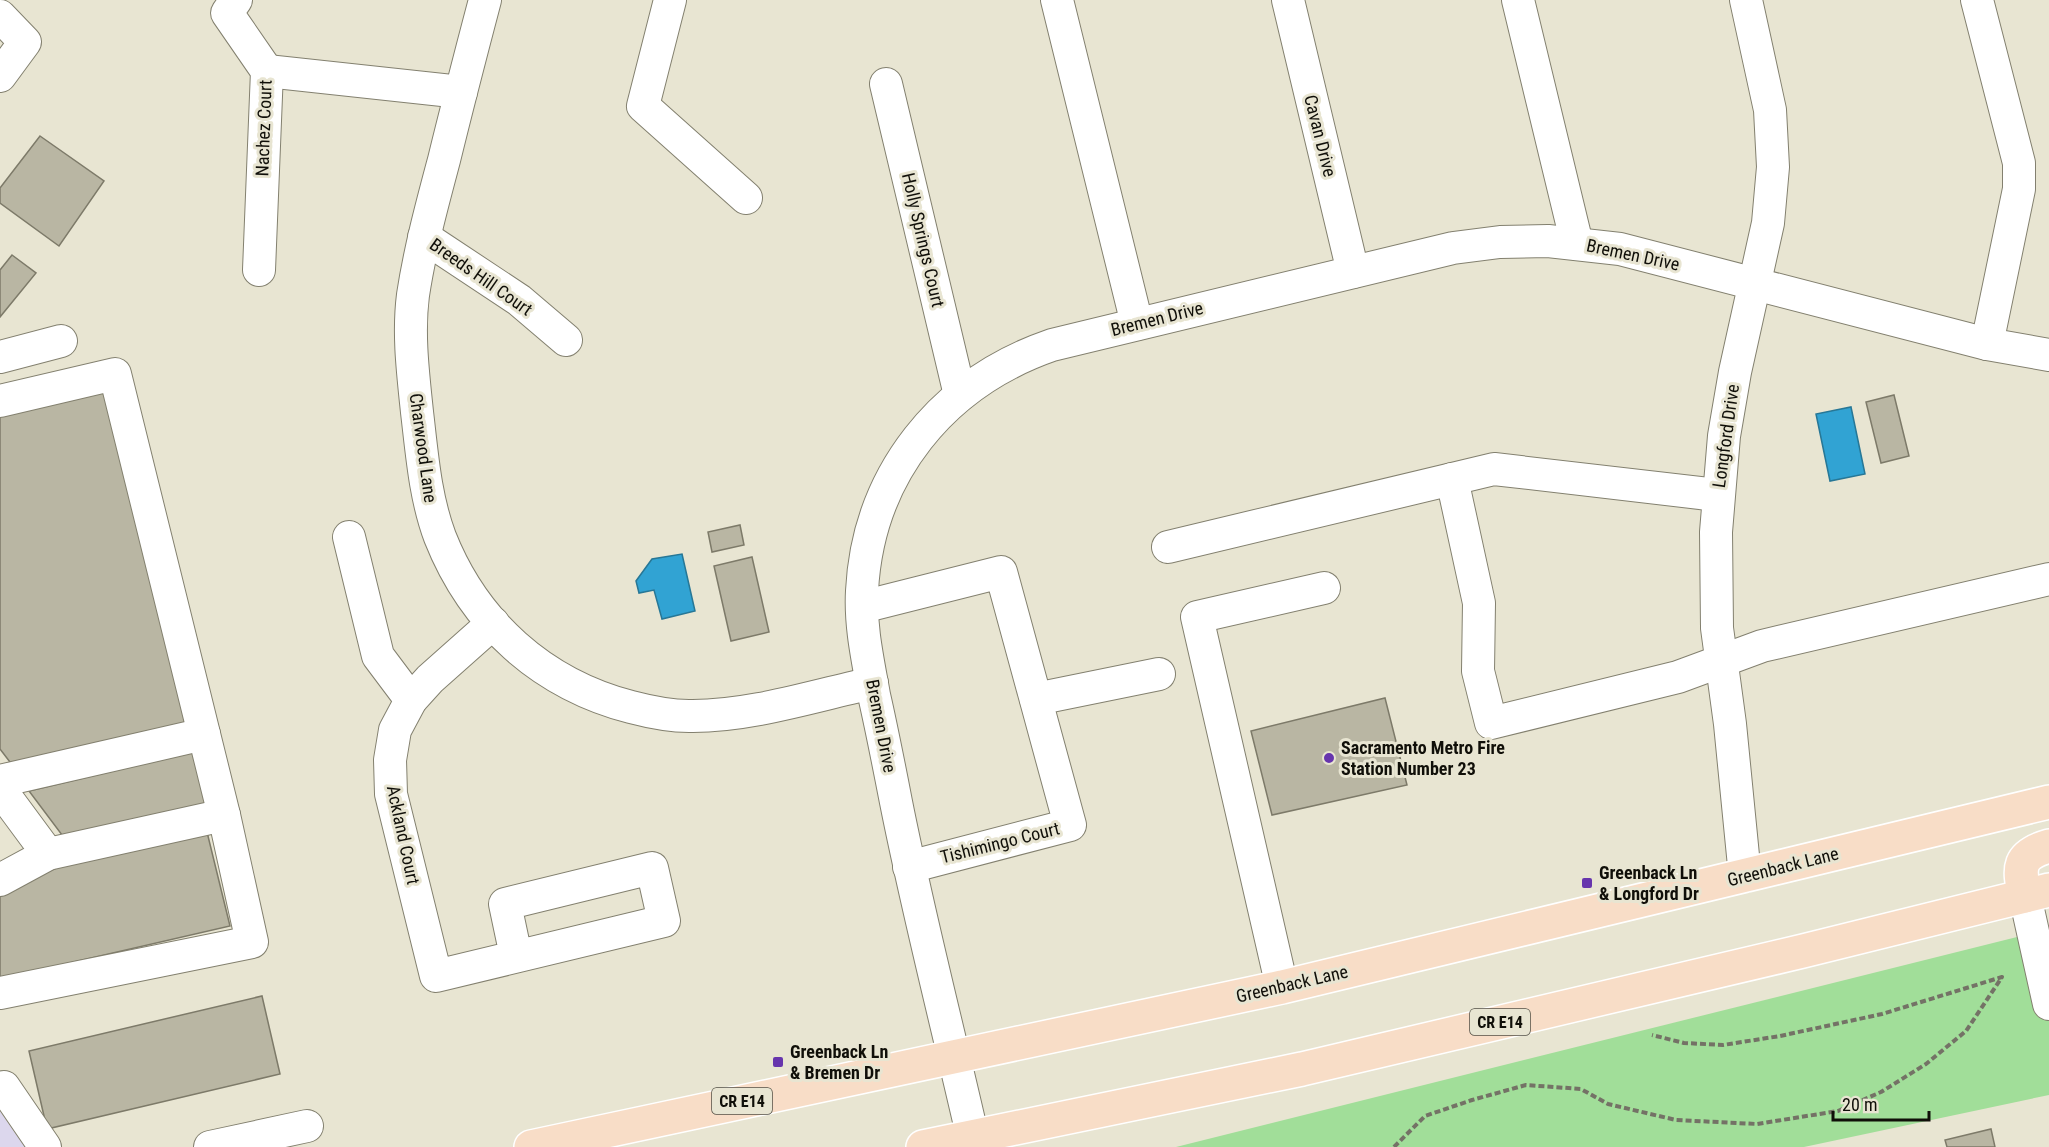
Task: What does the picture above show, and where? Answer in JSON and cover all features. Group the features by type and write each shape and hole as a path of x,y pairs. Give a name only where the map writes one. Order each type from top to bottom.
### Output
{"main road":[{"name":"Greenback Lane","path":"531,1147 1282,987 2049,802"},
{"path":"2037,893 2020,876 2023,861 2034,850 2049,846"},
{"name":"CR E14","path":"923,1147 974,1141 1302,1069 1791,954 2037,893"}],"street":[{"name":"Nachez Court","path":"236,0 227,14 267,71 259,270"},
{"name":"Charwood Lane","path":"485,0 424,237 413,297 411,354 425,483 440,536 461,583 483,613 522,654 562,681 605,700 651,712 688,716 736,713 872,683"},
{"path":"670,0 643,106 746,198"},
{"path":"1057,0 1137,324"},
{"name":"Cavan Drive","path":"1288,0 1353,272"},
{"path":"1518,0 1577,244"},
{"name":"Longford Drive","path":"1745,876 1730,724 1717,628 1716,532 1717,495 1724,436 1768,223 1773,167 1770,110 1746,0"},
{"path":"1977,0 2019,163 2019,189 1987,345"},
{"path":"0,16 25,42 0,76"},
{"path":"267,71 461,92"},
{"name":"Holly Springs Court","path":"886,84 960,395"},
{"name":"Breeds Hill Court","path":"424,237 519,300 566,340"},
{"name":"Bremen Drive","path":"974,1141 909,867 864,642 861,592 874,522 892,478 918,438 960,395 987,374 1030,352 1052,345 1453,248 1500,242 1548,241 1620,249 1987,345 2049,355"},
{"path":"0,357 61,341"},
{"path":"0,400 115,374 224,815 252,942 0,993"},
{"path":"1167,548 1494,469 1717,495"},
{"path":"1452,480 1479,603 1478,671 1491,723 1678,677 1762,646 2049,579"},
{"path":"349,537 378,656 411,700"},
{"name":"Tishimingo Court","path":"862,607 1001,572 1070,825 909,867"},
{"path":"1282,987 1197,618 1324,588"},
{"name":"Ackland Court","path":"493,623 430,679 411,700 394,730 390,760 391,794 436,976 516,956"},
{"path":"1036,699 1159,674"},
{"path":"0,781 204,734"},
{"path":"0,789 48,854"},
{"path":"0,880 48,854 224,815"},
{"path":"652,868 664,921 516,956 505,903 652,868"},
{"path":"2037,893 2049,1004"},
{"path":"4,1087 45,1147"},
{"path":"210,1147 307,1126"}],"path":[{"path":"1394,1147 1425,1116 1526,1085 1581,1089 1608,1104 1676,1120 1757,1124 1838,1111 1881,1092 1934,1057 1966,1031 2002,977 1882,1014 1780,1036 1723,1045 1684,1043 1652,1035"}],"shaded area":[{"path":"0,1111 25,1147 0,1147"}],"green space":[{"path":"2049,929 2049,1095 1804,1147 1176,1147"}],"water":[{"path":"1851,407 1865,474 1830,481 1816,414"},
{"path":"682,554 695,611 662,619 654,590 639,593 636,581 652,559"}],"building":[{"path":"40,136 104,181 59,246 0,203 0,188"},
{"path":"12,255 36,273 0,317 0,270"},
{"path":"112,390 188,727 13,766 0,749 0,416"},
{"path":"1894,395 1909,456 1881,463 1866,402"},
{"path":"740,525 744,545 712,552 708,532"},
{"path":"752,557 769,632 731,641 714,566"},
{"name":"Sacramento Metro Fire Station Number 23","path":"1385,698 1407,785 1272,815 1251,731"},
{"path":"200,750 213,806 65,839 29,791"},
{"path":"207,832 230,926 0,979 0,892 21,876"},
{"path":"262,996 280,1074 47,1129 29,1051"},
{"path":"1991,1129 1995,1147 1947,1147 1945,1140"}],"place":[{"name":"Sacramento Metro Fire Station Number 23","path":"1329,758"},
{"name":"Greenback Ln & Longford Dr","path":"1587,883"},
{"name":"Greenback Ln & Bremen Dr","path":"778,1062"}]}
